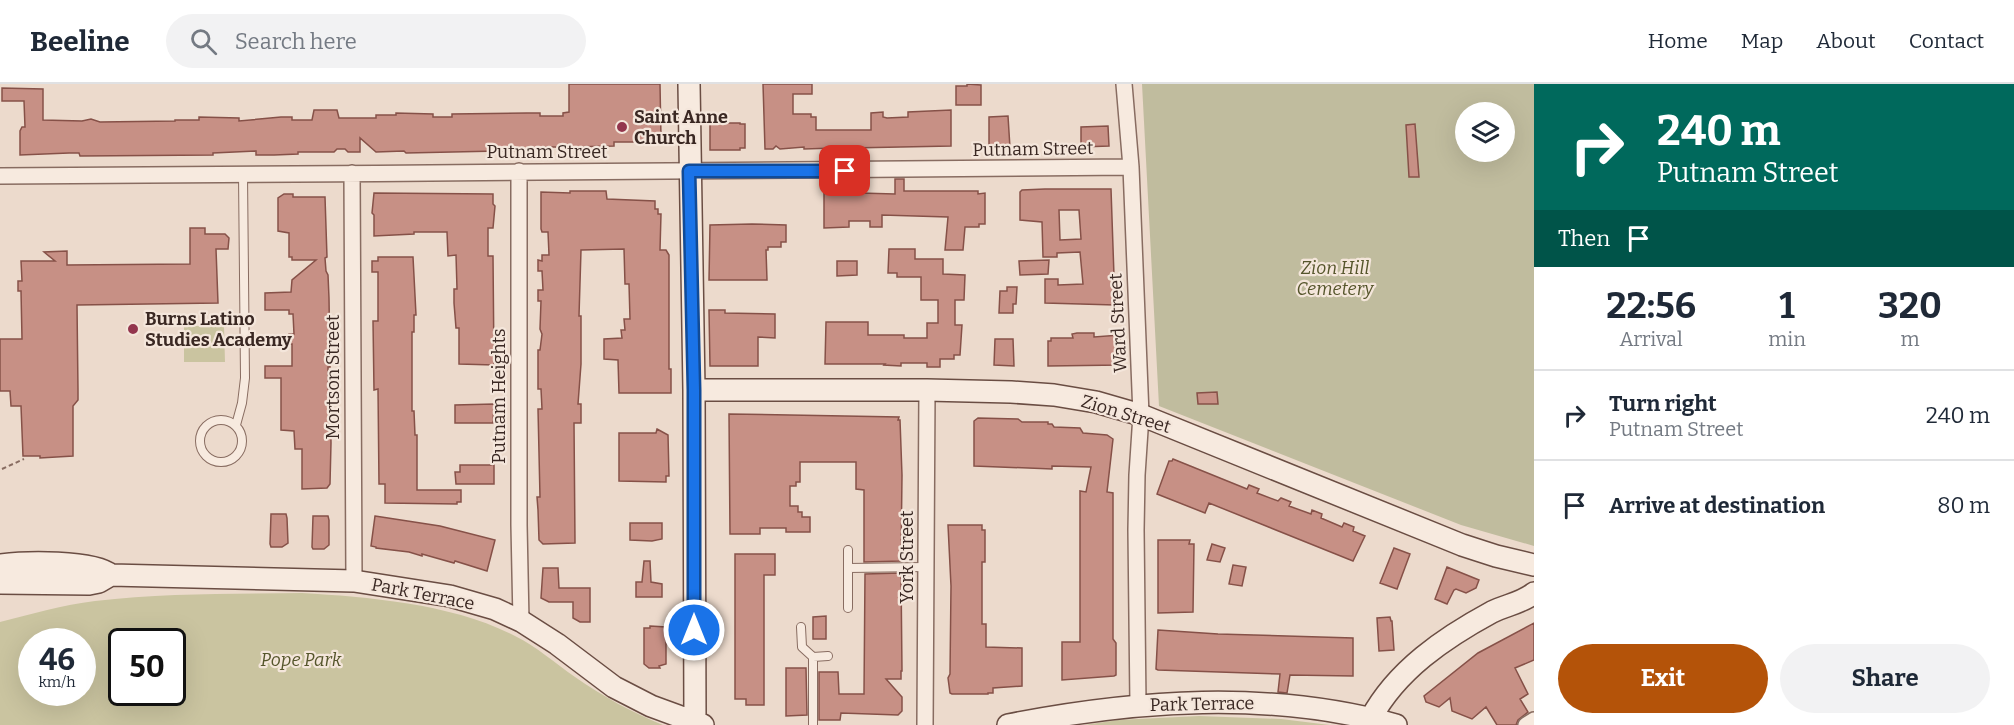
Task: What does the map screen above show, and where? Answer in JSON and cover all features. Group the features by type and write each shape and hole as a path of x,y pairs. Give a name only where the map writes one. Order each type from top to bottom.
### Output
{"main road":[{"path":"689,84 697,724"},
{"name":"Zion Street","path":"694,390 927,390 1054,395 1096,402 1141,415 1462,545 1532,564"},
{"path":"1504,605 1520,587 1532,564"},
{"name":"Park Terrace","path":"0,565 89,584 99,582 111,575 354,581 450,596 495,609 522,621 548,637 614,687 651,706 697,724"},
{"name":"Park Terrace","path":"0,584 33,573"},
{"path":"1371,718 1388,692 1423,657 1465,627 1504,605 1521,601 1534,593"},
{"name":"Park Terrace","path":"1008,725 1065,714 1138,705 1258,702 1371,718 1396,725"}],"street":[{"name":"Ward Street","path":"1124,84 1131,167 1141,415 1136,530 1138,705"},
{"name":"Putnam Street","path":"0,176 1131,167"},
{"name":"Putnam Heights","path":"519,171 519,525 522,621"},
{"name":"Mortson Street","path":"352,173 354,581"},
{"name":"York Street","path":"925,725 927,390"},
{"path":"1526,725 1534,720"}],"lane":[{"path":"236,425 223,419 216,420 205,427 200,439 203,452 207,457 220,462 228,461 239,452 243,438 236,425 245,378 243,174"},
{"path":"848,550 848,608"},
{"path":"849,568 926,567"},
{"path":"801,627 802,647 813,657 828,656"},
{"path":"813,657 813,725"}],"path":[{"path":"2,469 24,459"}],"green space":[{"name":"Zion Hill Cemetery","path":"1142,84 1534,84 1534,546 1461,525 1159,406"},
{"path":"184,326 224,326 225,362 184,362"},
{"name":"Pope Park","path":"302,593 383,600 465,616 523,640 596,691 629,710 663,725 0,725 0,622 59,607 95,601 172,595"},
{"path":"1199,716 1281,719 1330,725 1084,725 1118,720"}],"building":[{"path":"569,84 660,84 661,138 658,138 658,142 614,142 614,146 570,147 570,150 544,147 541,150 376,152 360,138 360,152 337,149 334,152 274,155 256,155 256,151 213,153 213,155 80,156 79,153 69,153 20,155 20,131 22,127 25,127 24,101 2,101 2,88 43,89 43,120 82,121 91,119 100,122 199,120 199,117 239,118 239,121 281,117 292,117 292,120 312,120 314,110 337,110 339,118 376,118 376,115 396,115 396,113 433,114 433,117 452,117 452,114 527,113 540,113 540,116 563,116 563,113 569,112"},
{"path":"763,84 812,84 812,94 793,94 793,114 811,114 811,117 816,117 816,130 871,130 871,113 883,112 883,117 887,118 908,117 908,112 951,110 951,146 850,148 850,152 834,152 834,148 780,149 776,146 773,149 765,149"},
{"path":"967,84 981,85 981,105 956,105 956,86 967,86"},
{"path":"1008,116 1010,148 989,148 989,117"},
{"path":"710,123 745,124 745,148 710,150"},
{"path":"1415,124 1419,177 1409,177 1406,125"},
{"path":"1108,126 1109,146 1081,147 1081,127"},
{"path":"895,179 904,179 904,191 978,191 978,194 985,193 985,224 979,224 979,227 965,227 963,250 945,250 948,217 882,215 882,227 870,227 870,221 849,221 849,227 824,228 824,192 895,194"},
{"path":"1111,189 1115,305 1045,303 1045,279 1058,279 1058,285 1083,284 1080,252 1057,253 1057,257 1043,257 1042,222 1020,220 1020,192 1022,190","holes":["1059,210 1079,210 1081,239 1060,240"]},
{"path":"570,191 606,191 607,199 655,201 655,209 658,209 658,214 661,214 660,250 666,250 669,255 671,393 619,393 618,360 604,359 604,339 622,338 621,330 625,330 624,319 630,319 629,284 625,284 624,249 581,250 579,316 581,316 581,364 578,404 581,404 581,423 574,423 575,543 543,544 539,540 537,497 540,497 538,409 542,409 541,389 538,389 538,350 540,350 542,334 540,329 541,301 538,301 538,290 543,290 542,271 538,271 538,260 542,261 542,255 549,255 548,232 542,232 541,229 541,192 570,193"},
{"path":"374,193 493,194 495,206 493,228 488,228 488,256 493,256 494,365 459,364 459,328 456,328 454,303 454,289 457,289 456,255 448,256 447,232 414,232 414,234 374,236 374,215 372,213"},
{"path":"284,194 293,194 293,197 325,197 331,443 330,484 327,488 302,489 302,449 295,449 294,431 281,430 281,378 265,378 265,366 292,366 292,344 289,344 289,334 294,334 293,314 289,314 289,310 265,310 265,293 291,292 292,280 316,260 292,260 292,257 289,257 289,233 278,231 278,198"},
{"path":"710,225 786,225 786,242 781,242 781,247 768,247 766,250 767,280 709,280"},
{"path":"190,228 205,228 205,234 225,234 229,238 228,249 216,249 218,303 77,305 78,400 73,406 73,456 40,458 40,456 23,456 21,406 11,406 10,391 0,391 0,339 22,339 21,291 18,291 18,281 22,281 21,261 55,261 44,252 67,251 67,265 190,264"},
{"path":"889,249 915,249 915,259 943,259 943,274 965,275 964,300 955,300 955,325 962,325 960,355 954,355 954,359 940,359 940,367 927,367 927,363 901,363 901,366 825,364 826,322 868,322 868,335 904,335 904,338 927,338 927,323 938,323 938,300 921,300 921,277 897,277 897,273 888,273"},
{"path":"378,257 413,257 416,315 414,315 414,332 412,332 412,411 414,411 415,435 417,435 417,490 461,490 461,502 457,504 385,503 385,484 379,484 378,389 374,390 373,321 378,321 378,272 372,272 372,261 378,261"},
{"path":"1049,260 1048,274 1020,275 1019,261"},
{"path":"837,261 857,261 857,275 837,276"},
{"path":"1007,287 1017,287 1016,304 1013,304 1013,313 999,313 1000,291 1007,291"},
{"path":"709,310 725,310 725,313 775,314 775,338 758,337 758,366 710,366"},
{"path":"1094,333 1094,337 1120,335 1121,365 1048,366 1048,341 1051,341 1051,338 1073,338 1072,334"},
{"path":"995,339 1013,339 1014,366 994,365"},
{"path":"1217,392 1218,404 1198,404 1197,393"},
{"path":"494,404 493,423 455,423 455,405"},
{"path":"729,414 899,417 902,475 901,561 864,562 864,490 856,489 856,462 800,462 800,482 796,482 796,486 790,486 790,506 798,506 798,512 802,512 802,517 810,517 810,532 786,532 786,528 760,528 760,534 730,534"},
{"path":"978,418 1048,422 1054,427 1080,428 1083,433 1107,435 1113,439 1107,492 1113,493 1113,639 1116,643 1116,675 1062,680 1062,642 1080,642 1080,491 1086,492 1091,467 1052,466 1052,469 974,466 974,421"},
{"path":"657,429 668,435 669,476 666,476 666,482 619,481 619,433 656,433"},
{"path":"1173,459 1247,489 1249,485 1259,489 1257,493 1278,501 1281,498 1291,502 1289,506 1311,514 1312,510 1322,514 1321,518 1342,527 1344,523 1354,527 1353,531 1365,536 1353,561 1209,503 1205,513 1157,494 1169,461"},
{"path":"460,465 494,465 494,484 456,484 455,472 460,472"},
{"path":"271,514 286,514 288,543 282,547 271,547 270,544"},
{"path":"313,516 328,516 329,545 324,549 313,549 312,547"},
{"path":"375,516 440,526 495,540 487,571 455,561 454,563 422,554 422,556 371,546"},
{"path":"630,523 662,523 662,539 630,540"},
{"path":"948,525 982,525 982,530 985,530 985,562 982,562 982,624 986,624 986,647 1022,648 1022,686 993,688 993,693 988,694 950,693 948,678 950,674 951,586"},
{"path":"1158,540 1190,540 1189,544 1194,544 1193,612 1158,613"},
{"path":"1212,544 1225,548 1220,562 1207,560"},
{"path":"1394,548 1410,554 1397,589 1380,583"},
{"path":"735,554 775,554 775,575 764,575 764,705 746,705 746,699 735,699"},
{"path":"644,561 650,561 651,582 662,584 662,597 636,597 636,582 642,582"},
{"path":"1233,565 1246,567 1242,586 1229,584"},
{"path":"1447,567 1479,580 1476,588 1466,593 1454,590 1447,604 1435,599"},
{"path":"543,568 558,568 559,588 590,588 590,622 580,622 573,618 573,602 549,602 541,598"},
{"path":"901,573 901,679 886,679 902,697 902,711 898,715 841,713 840,720 819,720 819,672 838,672 839,694 864,694 865,574"},
{"path":"826,616 826,639 813,639 813,617"},
{"path":"1390,617 1394,650 1379,651 1377,618"},
{"path":"1534,623 1534,660 1515,668 1528,694 1520,699 1528,712 1518,720 1516,725 1497,725 1486,707 1472,719 1452,711 1450,698 1439,707 1426,702 1424,696 1478,653"},
{"path":"650,626 666,627 666,664 659,666 660,668 649,668 644,664 644,628 650,628"},
{"path":"1158,630 1353,638 1353,676 1290,675 1287,693 1278,692 1280,674 1158,670 1156,669"},
{"path":"786,668 806,668 807,715 786,716"}],"place":[{"name":"Saint Anne Church","path":"622,127"},
{"name":"Burns Latino Studies Academy","path":"133,329"}],"route":[{"path":"694,630 694,390 689,171 845,171"}]}
